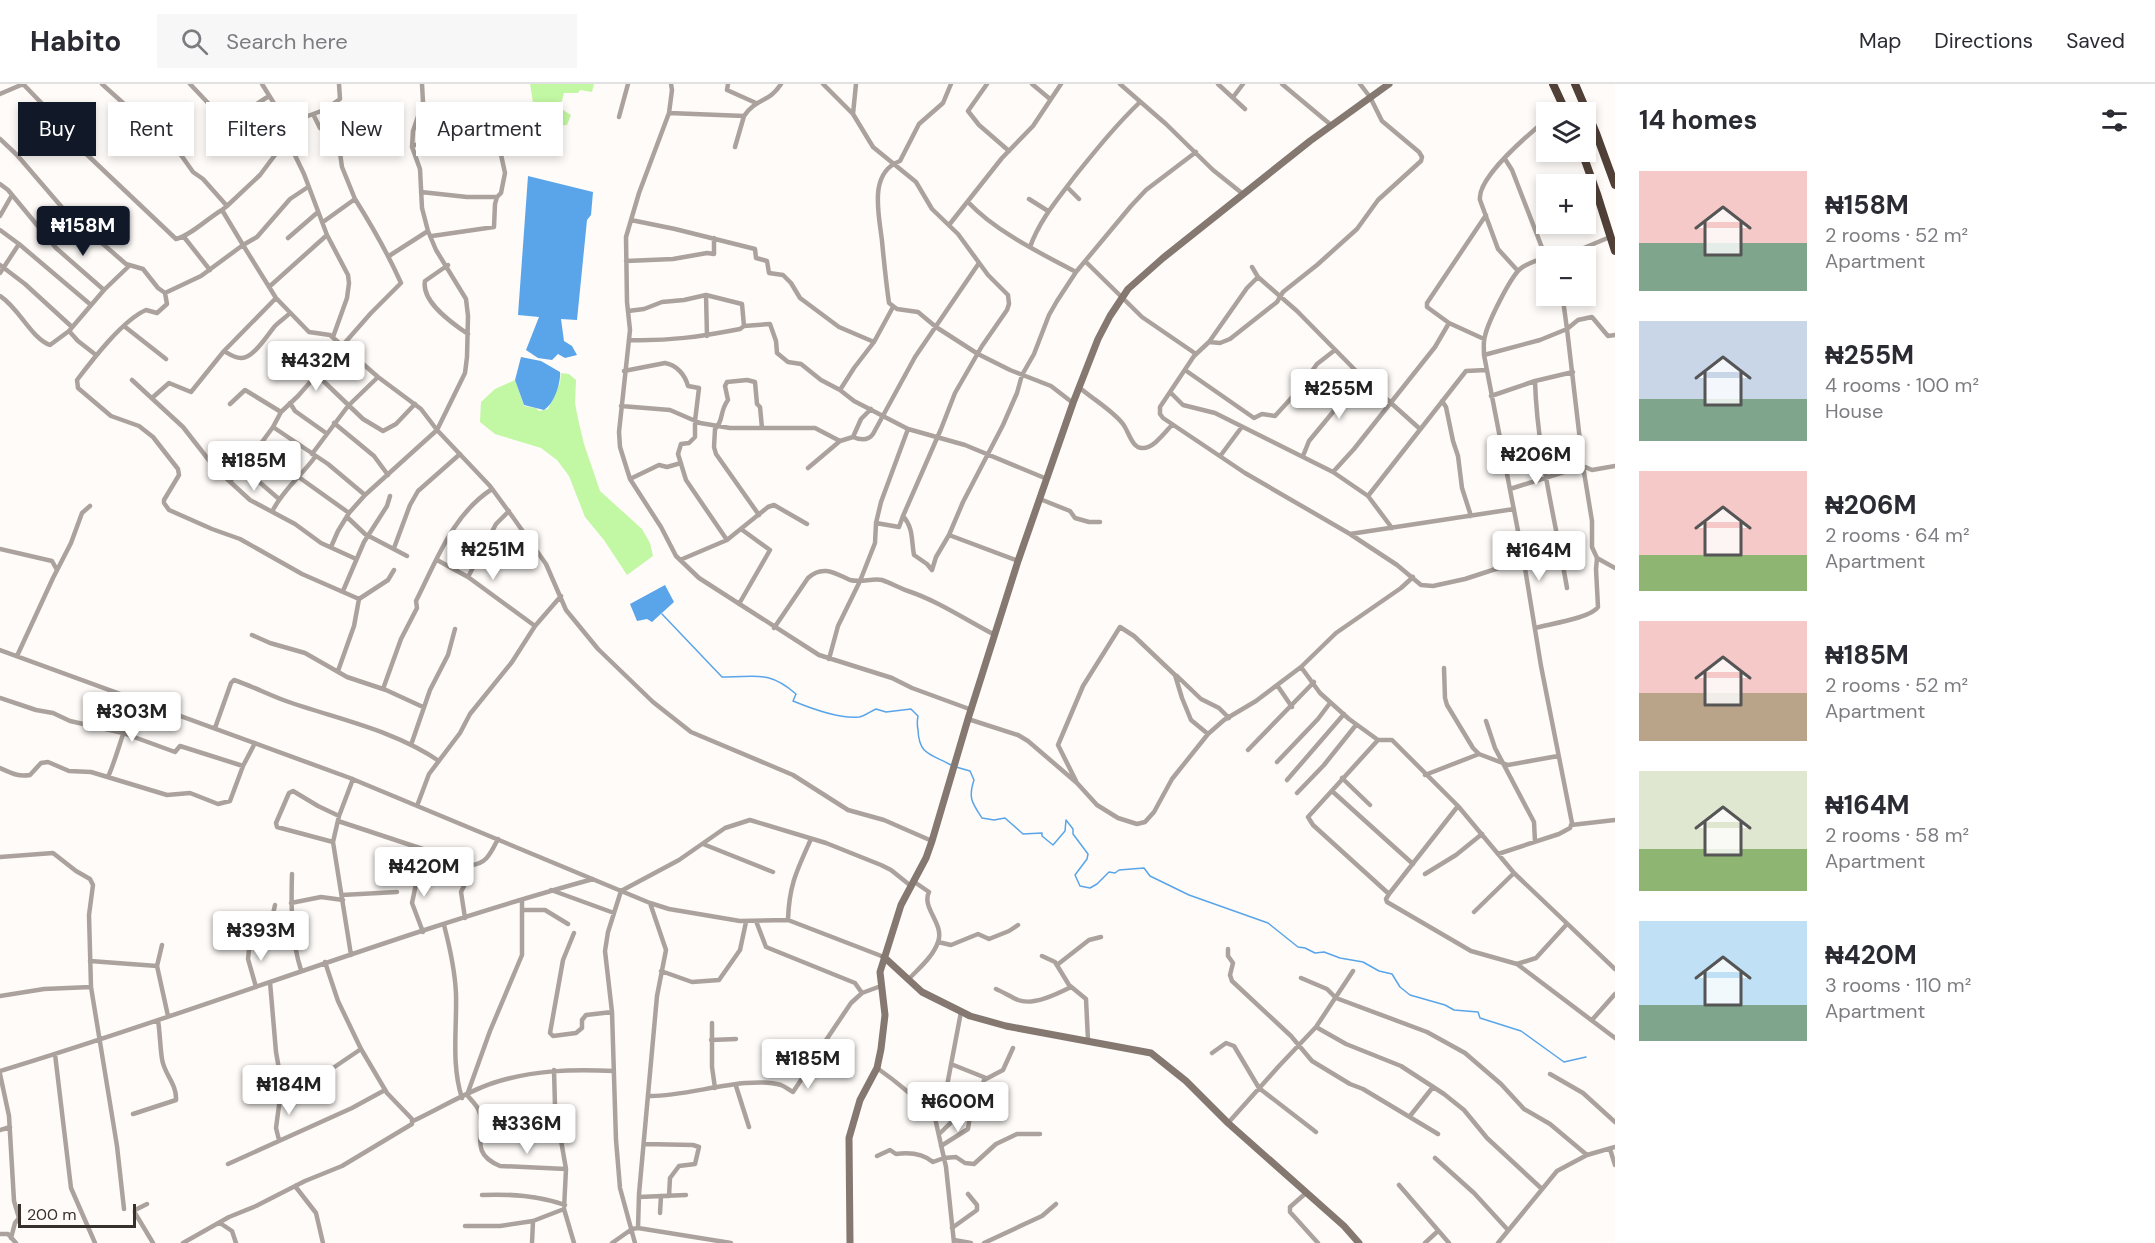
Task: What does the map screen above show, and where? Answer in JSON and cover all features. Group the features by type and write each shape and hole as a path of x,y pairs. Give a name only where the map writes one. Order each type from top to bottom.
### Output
{"highway":[{"path":"1553,84 1561,102"},
{"path":"1575,84 1613,175 1615,185"},
{"path":"1585,162 1613,243"}],"main road":[{"path":"850,1243 849,1138 860,1100 877,1068 885,1028 880,972 884,957 902,905 932,841 1018,561 1073,403 1098,339 1121,297 1163,258 1331,125 1390,84"},
{"path":"884,957 922,992 961,1012 1006,1026 1151,1053 1186,1081 1228,1124 1306,1192 1359,1243"}],"street":[{"path":"0,94 21,84 40,102"},
{"path":"102,84 181,155 191,170 210,186 227,206"},
{"path":"190,84 225,121 235,118 269,96"},
{"path":"262,84 273,102"},
{"path":"308,116 324,110 340,99 339,84"},
{"path":"422,84 422,102"},
{"path":"619,117 628,84"},
{"path":"671,84 669,112 639,193 626,237 629,340 621,406 620,447 630,478 680,560 699,578 727,594 805,648 830,659 892,678 912,688 972,710"},
{"path":"729,84 727,90 756,103"},
{"path":"735,147 744,116 750,107 772,96 781,84"},
{"path":"823,84 852,114 873,147 916,182 932,209 969,247 1008,295 1009,304 955,393 899,527 876,523"},
{"path":"852,114 856,84"},
{"path":"951,84 943,103 919,124 900,161 886,169 878,189 877,207 889,303 907,312 918,312 936,327 978,354 1050,386 1073,403"},
{"path":"987,84 968,111 979,125 1009,151"},
{"path":"1032,84 1050,99"},
{"path":"949,225 1009,151 1033,126 1061,84"},
{"path":"1120,84 1166,124 1213,170 1243,194"},
{"path":"1218,84 1234,96 1245,109"},
{"path":"1234,96 1243,84"},
{"path":"1282,84 1331,125"},
{"path":"1209,342 1220,343 1230,339 1281,298 1283,292 1357,229 1378,200 1421,161 1422,157 1419,152 1382,121 1370,97 1360,84"},
{"path":"1030,247 1048,211 1095,150 1140,102"},
{"path":"669,112 744,116"},
{"path":"230,481 243,468 273,427 281,412 377,306 401,283 389,256 355,199 342,167 333,132 320,128 313,114"},
{"path":"331,548 348,515 365,495 437,430 465,373 468,316 465,294 436,250 422,208 420,169 413,153 413,131 416,122"},
{"path":"1518,271 1498,249 1479,193 1490,172 1536,128"},
{"path":"0,139 17,155 66,212 129,266 144,269 158,288 165,293 166,306 157,313 150,309 138,313 96,355 77,380 78,388 111,416 139,426 153,437 178,468 179,475 164,500 169,510 240,539 302,574 359,599"},
{"path":"903,516 910,524 914,555 932,570 936,557 949,535 1014,400 1022,375 1034,354 1049,315 1076,272 1146,190 1196,152"},
{"path":"89,156 176,239 184,237 227,206 260,175 274,156"},
{"path":"295,156 327,235 348,275 346,303 333,337"},
{"path":"389,256 430,234 494,227 495,204 501,193 505,173 501,156"},
{"path":"1505,159 1512,170 1543,246"},
{"path":"0,184 56,248 104,290"},
{"path":"165,293 210,270 257,237 281,208 308,187"},
{"path":"1067,188 1079,199"},
{"path":"421,192 467,197 497,197"},
{"path":"0,216 12,195"},
{"path":"323,222 355,199"},
{"path":"1029,199 1048,211"},
{"path":"968,202 980,215 1030,247 1076,272"},
{"path":"222,210 276,298 290,313 309,332 327,334 344,345 378,377 415,404 492,489 546,564 566,610 626,679 672,719 691,732 793,775 848,810 884,820 932,841"},
{"path":"288,238 318,212"},
{"path":"1484,339 1449,323 1428,309 1427,303 1486,215"},
{"path":"631,220 755,249 756,258 767,261 770,273 783,275 800,298 839,327 874,342"},
{"path":"0,230 91,305"},
{"path":"269,287 327,235"},
{"path":"184,237 210,270"},
{"path":"626,261 714,254 714,238"},
{"path":"1596,246 1613,243"},
{"path":"0,273 19,244"},
{"path":"808,468 840,441 853,437 860,439 871,437 915,357 979,262"},
{"path":"1086,262 1150,323 1196,354"},
{"path":"1536,263 1518,271 1499,304 1484,339 1484,356 1571,825"},
{"path":"0,296 21,315 47,345 55,343 71,329 104,290 129,266"},
{"path":"448,266 425,281 423,288 446,319 468,334"},
{"path":"2,267 71,329 78,341 96,355"},
{"path":"1251,267 1258,277 1297,311 1362,377 1420,429"},
{"path":"1258,277 1247,288 1209,342 1196,354 1170,392 1160,407 1162,418 1245,473 1350,534 1413,577 1421,585 1433,586 1465,579 1524,562"},
{"path":"628,310 644,309 662,302 706,295 742,304 744,326"},
{"path":"706,295 707,336"},
{"path":"152,398 169,383 191,392 224,351 276,298"},
{"path":"1535,628 1595,611 1598,607 1597,558 1592,547 1592,521 1564,306"},
{"path":"840,390 874,342 893,307"},
{"path":"224,351 243,359 248,357 290,313"},
{"path":"1484,356 1540,340 1567,329 1578,320 1592,317 1608,336 1615,335"},
{"path":"1333,472 1435,347 1449,323"},
{"path":"629,340 667,341 707,336 740,329 744,326 770,324 776,340 777,353 788,362 801,364 821,380 854,400 908,429 965,445 1047,479"},
{"path":"124,326 166,359"},
{"path":"1221,455 1242,428 1254,418 1262,414 1277,415 1317,364 1335,350"},
{"path":"624,371 661,362 671,364 685,376 688,386 699,388 694,421 695,437 689,443 681,444 678,454 686,480 727,540"},
{"path":"1185,370 1254,418"},
{"path":"1368,496 1466,370 1486,370"},
{"path":"1491,396 1535,381 1573,372"},
{"path":"316,374 363,419 383,431 396,424 415,404"},
{"path":"273,510 279,499 300,478 333,423 378,377"},
{"path":"1303,456 1309,441 1362,377"},
{"path":"132,380 183,427 215,468 250,500 273,510 318,541 356,559"},
{"path":"759,515 716,454 714,447 715,429 719,426 722,408 728,400 725,386 727,382 751,380 755,382 762,428"},
{"path":"1535,381 1536,407 1546,477 1567,588"},
{"path":"1080,388 1114,414 1139,448 1147,447 1172,425"},
{"path":"230,404 245,390 281,412"},
{"path":"1170,392 1184,405 1215,413 1333,472 1368,496 1392,528"},
{"path":"1442,401 1446,407 1452,441 1458,456 1462,488 1471,516"},
{"path":"290,403 295,411 326,433"},
{"path":"621,406 670,410 694,421 730,428 815,428 840,441"},
{"path":"853,437 861,419 871,409"},
{"path":"333,423 374,456 388,475"},
{"path":"273,427 328,464 365,495"},
{"path":"830,659 838,626 860,581 876,538 876,523 908,429"},
{"path":"394,548 418,490 460,454"},
{"path":"630,478 659,465 667,467 681,463"},
{"path":"1510,489 1583,466 1592,470 1615,466"},
{"path":"243,468 279,499"},
{"path":"300,478 348,515 365,534 406,556"},
{"path":"383,689 401,639 417,608 416,601 442,547 468,508 492,489"},
{"path":"343,591 364,542 387,506 390,495"},
{"path":"1040,499 1070,511 1075,518 1089,522 1101,522"},
{"path":"17,656 71,543 82,513 90,506"},
{"path":"680,560 727,540 774,506 781,507 807,524"},
{"path":"1350,534 1514,510"},
{"path":"468,577 496,524 509,511"},
{"path":"739,604 770,550 741,529"},
{"path":"949,535 1018,561"},
{"path":"0,549 52,561 57,570"},
{"path":"1597,558 1615,568"},
{"path":"437,560 468,577 535,626"},
{"path":"338,671 354,626 359,599 388,579 394,570"},
{"path":"774,628 814,572 840,573 850,579 860,581 868,579 884,581 943,606 994,634"},
{"path":"968,719 1018,735 1028,741 1077,783 1097,805 1131,824 1141,823 1154,813 1173,778 1208,734 1224,720 1277,685 1336,633 1401,588 1413,577"},
{"path":"417,806 425,781 439,760 460,733 471,714 512,662 535,626 561,596"},
{"path":"1077,783 1058,745 1083,686 1120,627 1134,636 1201,699 1220,708 1229,718"},
{"path":"411,745 423,707 447,658 455,628"},
{"path":"252,636 270,644 305,653 347,677 383,689 423,707"},
{"path":"0,650 353,780 650,903 669,909 746,922 788,920 884,957"},
{"path":"1300,667 1314,682 1320,693 1356,725 1378,740 1392,740 1458,806 1514,873 1615,969"},
{"path":"1444,668 1447,705 1479,754 1504,765 1558,756"},
{"path":"1175,675 1191,720 1208,734"},
{"path":"215,728 234,680 284,700 351,721 411,745 439,760"},
{"path":"1248,750 1314,682"},
{"path":"1277,685 1292,707"},
{"path":"0,698 53,713 70,721 123,733 175,752 180,746 243,766"},
{"path":"108,777 137,700"},
{"path":"1277,762 1330,703"},
{"path":"1287,780 1344,714"},
{"path":"1486,722 1495,748 1534,822 1535,842"},
{"path":"1297,793 1324,765 1356,725"},
{"path":"1378,740 1310,814 1309,820 1389,894"},
{"path":"0,768 15,775 30,775 40,763 48,762 65,770 86,771 167,795 192,794 220,804 230,801 243,766 255,743"},
{"path":"1425,775 1479,754"},
{"path":"1342,778 1370,805"},
{"path":"351,955 333,842 338,818 353,780"},
{"path":"333,842 277,827 276,823 292,791 338,818 471,866 487,859 498,839"},
{"path":"1332,791 1413,864"},
{"path":"1458,806 1389,894 1387,902 1470,951 1517,963 1615,1038"},
{"path":"635,1229 621,1194 616,1140 612,1012 605,951 608,932 621,891 661,871 725,828 750,820 811,839 881,865 929,892 926,898 939,929 938,942 925,962 908,980"},
{"path":"1498,854 1559,834 1571,825 1615,820"},
{"path":"1425,874 1456,855 1482,834"},
{"path":"788,920 789,893 811,839"},
{"path":"703,843 773,872"},
{"path":"0,857 54,853 90,879 93,885 89,915 91,987 117,1146 124,1209"},
{"path":"420,865 412,903 423,932"},
{"path":"1474,912 1514,873"},
{"path":"292,874 291,903 294,938 301,970"},
{"path":"11,1238 15,1223 19,1218 14,1201 10,1127 0,1073 324,962 551,890 593,879"},
{"path":"465,918 461,892 467,880"},
{"path":"551,890 614,914"},
{"path":"291,903 321,897 342,898 397,892"},
{"path":"464,1096 522,955 522,900"},
{"path":"635,1243 657,996 665,945 656,926 650,903"},
{"path":"256,987 248,954 252,938 263,930 273,914 275,905"},
{"path":"522,910 545,910 568,924"},
{"path":"756,921 766,947 855,983 862,993"},
{"path":"661,971 692,982 719,980 740,950 746,922"},
{"path":"1517,963 1536,958 1567,924"},
{"path":"444,925 454,965 455,1073 464,1096 480,1113 480,1139 483,1154 500,1166 566,1169"},
{"path":"938,942 951,945 975,934 989,939 1009,932 1018,925"},
{"path":"263,930 275,940 289,936 294,938"},
{"path":"574,933 563,960 550,1033 554,1036 576,1033 582,1028 582,1020 586,1015 612,1012"},
{"path":"1057,965 1089,940 1101,936"},
{"path":"162,945 157,966 168,1016"},
{"path":"1228,949 1228,956 1233,963 1230,975 1232,981 1299,1044 1312,1061 1438,1134"},
{"path":"1042,956 1057,965 1071,987 1084,996 1087,1003 1088,1040"},
{"path":"90,961 157,966"},
{"path":"324,962 338,1001 361,1049 385,1090 413,1121"},
{"path":"1228,1124 1316,1027 1353,971"},
{"path":"1301,978 1327,989 1336,998 1427,1032 1465,1053 1501,1084 1524,1109 1550,1124 1587,1155"},
{"path":"270,982 279,1069 290,1090"},
{"path":"649,1096 669,1096 764,1083 780,1085 791,1092 795,1091 801,1079 814,1072 816,1055 851,1004 862,993 881,986"},
{"path":"0,996 55,988 91,987"},
{"path":"996,989 1019,1000 1028,1001 1041,999 1071,987"},
{"path":"1592,1020 1615,994"},
{"path":"934,1115 946,1091 961,1012"},
{"path":"133,1114 176,1100 172,1080 162,1061 162,1039 158,1020"},
{"path":"712,1023 715,1088"},
{"path":"1316,1027 1347,1044 1401,1066 1433,1087 1464,1110 1487,1138 1542,1189"},
{"path":"711,1040 736,1039"},
{"path":"1212,1053 1226,1043 1234,1046 1259,1088 1316,1132"},
{"path":"951,1064 986,1078 1003,1070 1013,1048"},
{"path":"279,1140 276,1130 280,1098 290,1090 330,1070 361,1049"},
{"path":"55,1054 71,1188 95,1243"},
{"path":"877,1068 934,1115 944,1158 954,1242 971,1243"},
{"path":"555,1070 555,1106 566,1169 564,1207 574,1243"},
{"path":"183,1243 294,1186 342,1166 412,1124 413,1121 492,1083 555,1070 614,1071"},
{"path":"1550,1074 1582,1093 1615,1122"},
{"path":"941,1146 968,1130 971,1110 981,1095 986,1078"},
{"path":"736,1086 749,1127"},
{"path":"1410,1116 1433,1087"},
{"path":"228,1164 352,1108 385,1090"},
{"path":"940,1106 959,1115"},
{"path":"939,1134 959,1115 971,1110"},
{"path":"0,1130 10,1127"},
{"path":"877,1156 890,1150 896,1154 909,1152 924,1156 933,1162 956,1157 965,1164 974,1164 996,1144 1017,1134 1040,1134"},
{"path":"644,1144 699,1147 695,1164 679,1166 670,1178 669,1196"},
{"path":"1498,1243 1557,1171 1587,1155 1613,1148 1615,1165"},
{"path":"1435,1158 1474,1193 1508,1229"},
{"path":"1399,1185 1449,1243"},
{"path":"294,1186 316,1213 323,1243"},
{"path":"1306,1192 1290,1207 1290,1212 1318,1243"},
{"path":"952,1228 977,1210 976,1204 968,1194"},
{"path":"482,1195 549,1199 564,1207"},
{"path":"639,1197 686,1195"},
{"path":"660,1213 661,1196"},
{"path":"147,1204 135,1210 135,1213 153,1243"},
{"path":"984,1243 1042,1216 1056,1204"},
{"path":"465,1226 494,1227 533,1221 564,1207"},
{"path":"532,1243 533,1221"},
{"path":"220,1223 232,1231 236,1243"},
{"path":"612,1243 635,1229 731,1243"},
{"path":"1425,1243 1438,1231"},
{"path":"0,1234 8,1234 16,1243"}],"green space":[{"path":"530,84 594,84 592,92 580,90 578,93 564,93 562,102 533,102"},
{"path":"563,110 571,115 567,125 563,125"},
{"path":"561,373 569,374 576,380 575,403 578,419 600,491 642,529 650,543 653,556 627,575 604,540 585,517 569,476 557,460 541,448 495,434 480,422 481,402 495,389 515,380 524,406 536,408 539,411 548,409 560,383"}],"water":[{"path":"528,176 593,192 591,215 587,220 577,320 561,319 564,341 572,346 577,355 565,358 558,354 552,360 538,358 526,350 539,317 518,315"},
{"path":"521,357 541,361 560,372 556,393 544,410 524,405 515,380"},
{"path":"665,585 674,602 652,622 647,619 637,621 630,604"}],"waterway":[{"path":"662,614 722,677 760,676 769,678 796,694 793,701 835,715 859,717 876,709 886,712 911,709 918,716 919,739 924,750 951,765"},
{"path":"956,767 970,771 974,780 971,791 972,800 982,818 994,820 1005,818 1023,834 1042,833 1042,836 1053,845 1065,831 1066,820 1088,854 1075,875 1080,886 1090,888 1109,872 1144,868 1150,876 1189,895 1268,923 1298,947 1315,953 1324,952 1340,958 1363,962 1379,971 1392,974 1400,987 1410,995 1445,1005 1454,1010 1478,1012 1480,1018 1521,1031 1564,1062 1586,1057"}]}
